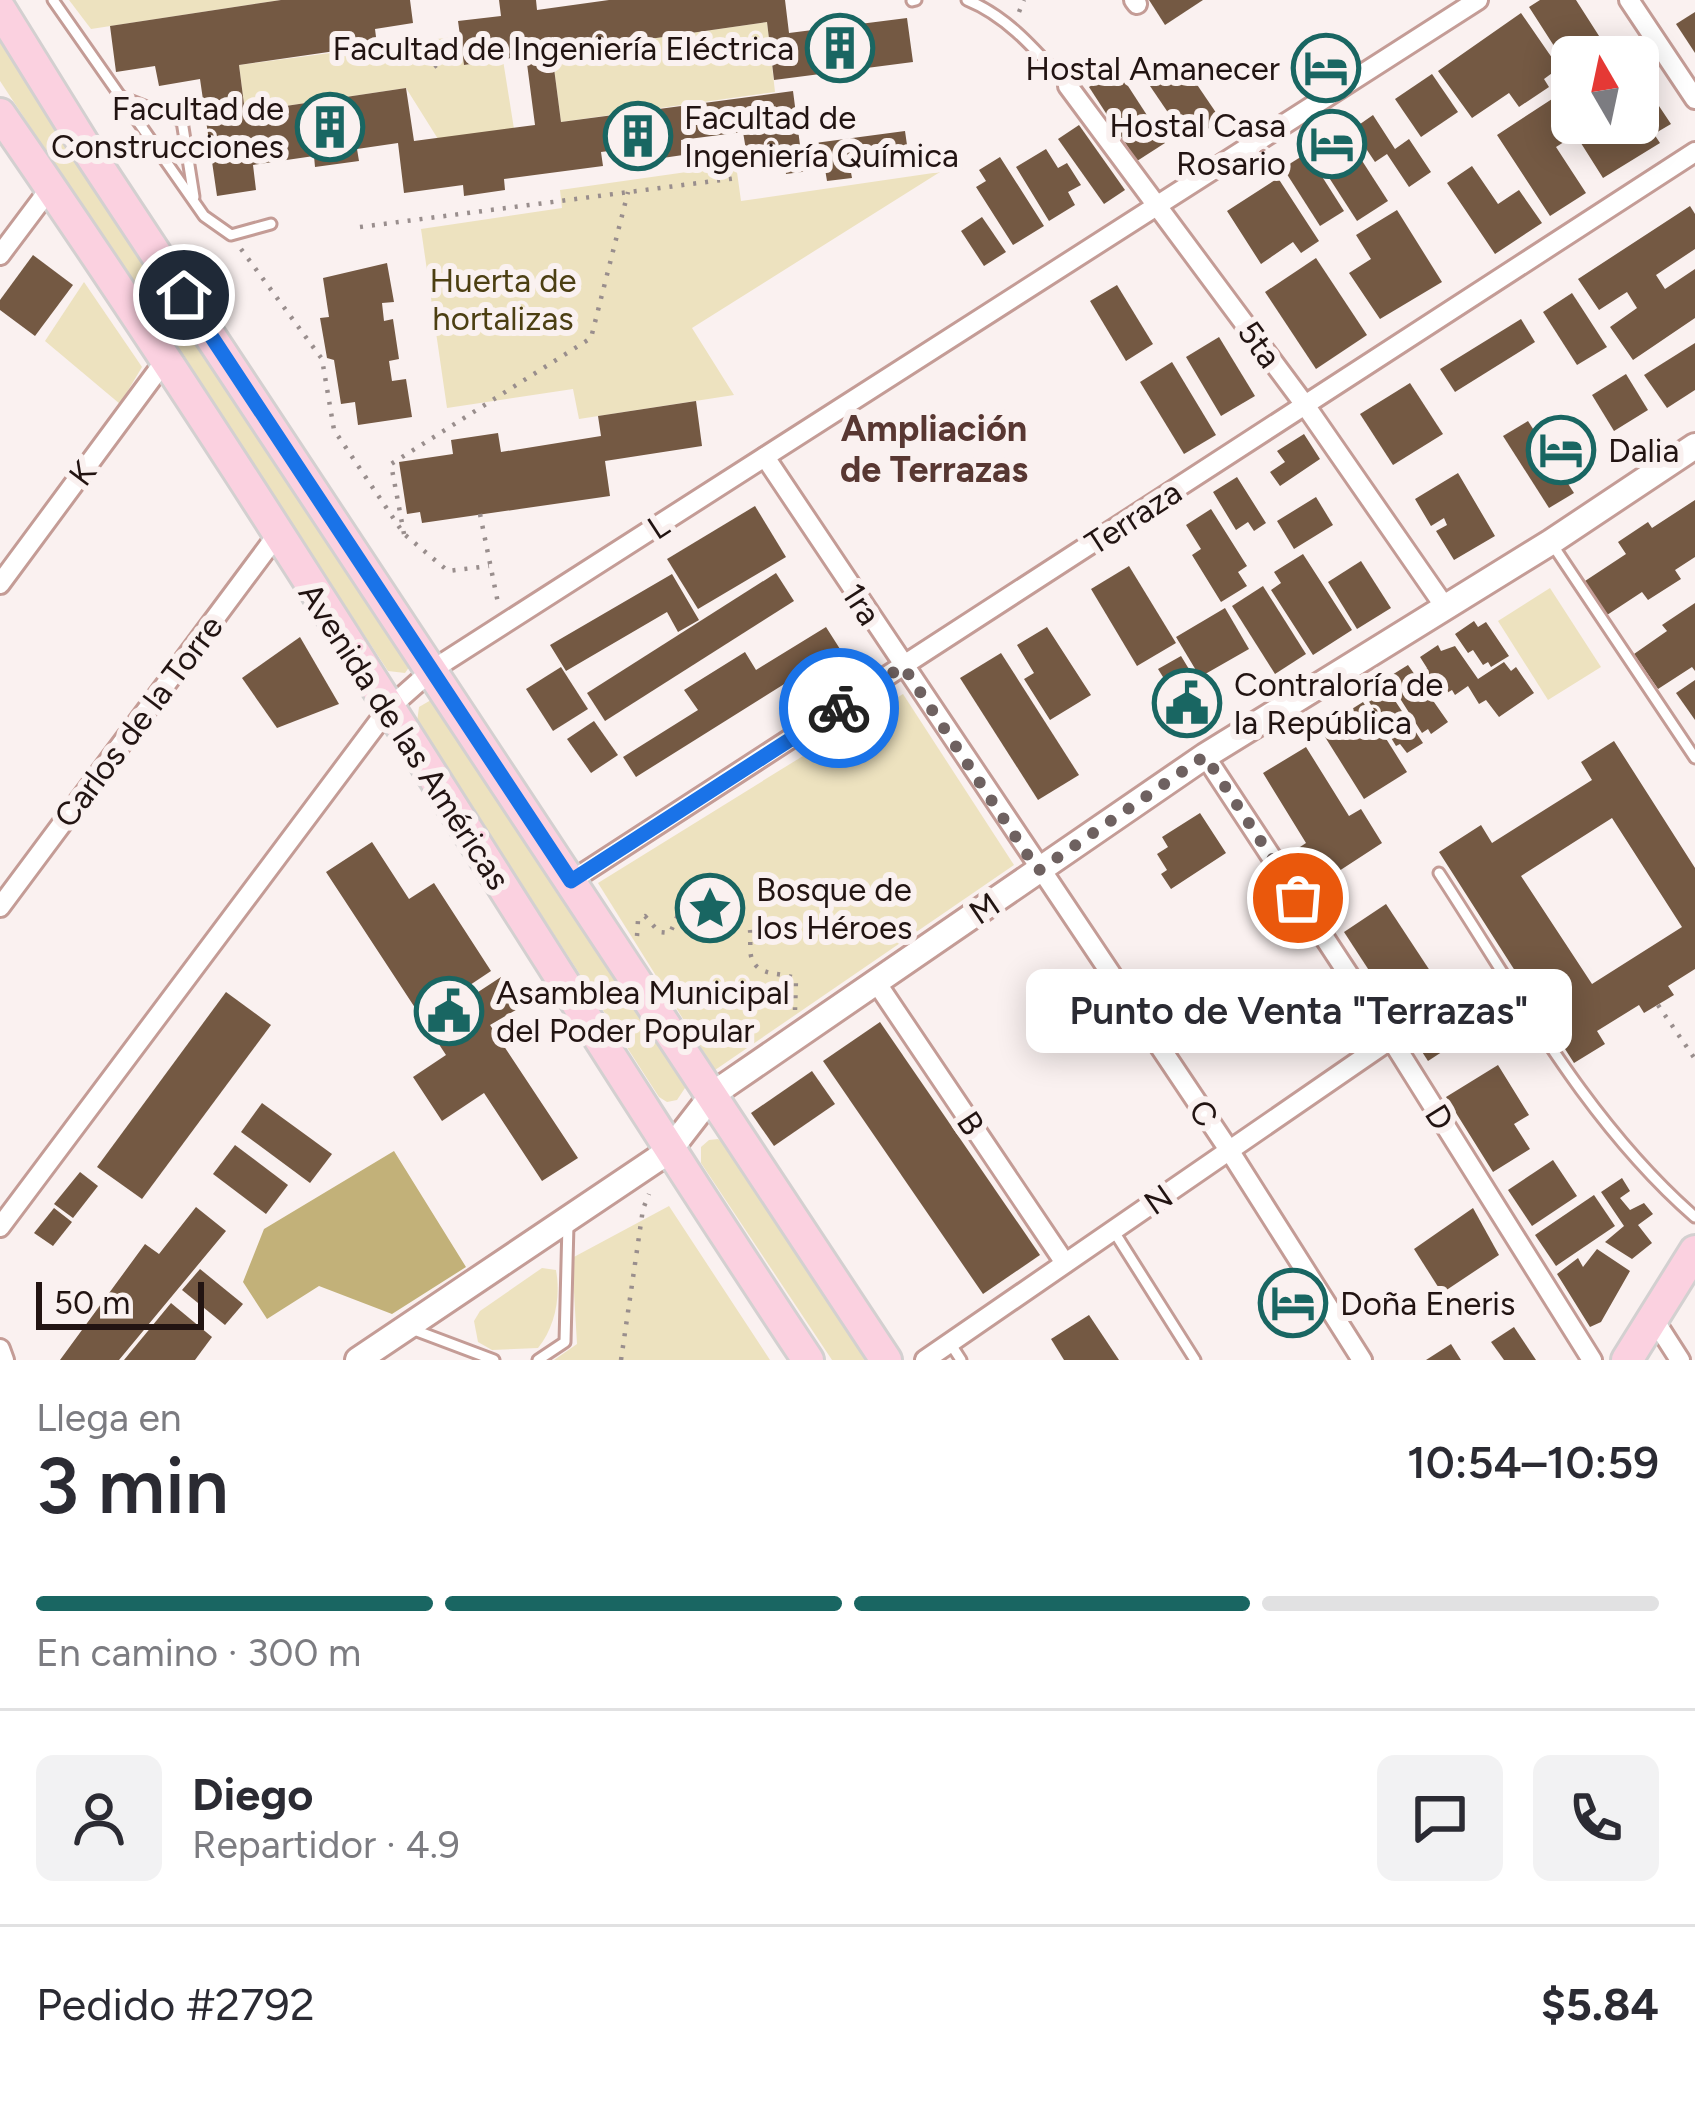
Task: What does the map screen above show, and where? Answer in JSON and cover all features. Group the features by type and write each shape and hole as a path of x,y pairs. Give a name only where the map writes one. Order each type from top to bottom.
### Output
{"main road":[{"name":"Avenida de las Américas","path":"0,9 88,151 886,1360"},
{"name":"Avenida de las Américas","path":"0,114 277,535 667,1152 808,1360"},
{"path":"1628,1360 1691,1264"}],"street":[{"name":"L","path":"0,1227 388,709 432,670 1478,0"},
{"path":"1629,0 1695,99"},
{"name":"5ta","path":"1068,86 1305,405 1445,607"},
{"name":"Terraza","path":"571,881 1695,152"},
{"path":"0,255 51,188"},
{"name":"K","path":"0,584 164,362"},
{"name":"M","path":"358,1360 667,1152 713,1094 1205,756 1550,542 1695,446"},
{"name":"1ra","path":"765,457 1038,871"},
{"name":"Carlos de la Torre","path":"0,907 277,535"},
{"name":"D","path":"1205,756 1391,1039 1592,1360"},
{"name":"C","path":"1038,871 1229,1150 1362,1360"},
{"name":"B","path":"876,982 1065,1263"},
{"name":"N","path":"925,1360 956,1352 1065,1263 1391,1039"},
{"path":"1655,1321 1680,1360"}],"lane":[{"path":"53,0 204,216 231,235 271,224"},
{"path":"968,0 987,8 1020,35 1068,86"},
{"path":"117,95 182,121 194,202"},
{"path":"1550,542 1695,758"},
{"path":"1439,873 1588,1102 1653,1180 1695,1217"},
{"path":"538,1360 565,1342 568,1219"},
{"path":"1113,1230 1195,1360"},
{"path":"407,1328 494,1360"}],"path":[{"path":"434,67 454,53"},
{"path":"360,227 737,178"},
{"path":"404,534 391,464 591,338 628,192"},
{"path":"231,235 322,359 334,430 404,534 448,571 489,566"},
{"path":"480,514 495,602 508,621"},
{"path":"636,942 638,920 645,916 658,932 670,933 686,897 698,885 724,906 733,886"},
{"path":"750,929 751,958 757,966 796,980 794,1016"},
{"path":"1658,1005 1695,1059"},
{"path":"621,1360 643,1209 667,1152"}],"green space":[{"path":"69,0 281,0 91,29"},
{"path":"767,22 775,92 561,122 552,53"},
{"path":"0,34 410,666 405,673 388,671 0,81"},
{"path":"460,36 464,65 503,60 514,129 438,139 406,88 245,112 239,65"},
{"name":"Huerta de hortalizas","path":"736,165 741,201 940,172 692,328 734,395 579,419 573,389 447,408 421,229 562,208 560,190"},
{"path":"84,282 142,367 120,404 45,341"},
{"path":"1550,588 1601,667 1548,700 1498,621"},
{"path":"903,694 1014,865 715,1070 598,883"},
{"path":"437,702 683,1078 685,1088 677,1100 667,1102 659,1097 417,722 419,707"},
{"path":"718,1139 727,1145 870,1360 832,1360 701,1163 701,1147"},
{"path":"669,1206 770,1360 554,1360 577,1344 572,1258"},
{"path":"542,1268 556,1270 558,1291 552,1321 538,1348 492,1350 478,1342 474,1321 480,1311"}],"shaded area":[{"path":"394,1151 466,1267 392,1314 319,1286 267,1319 243,1282 264,1229"}],"building":[{"path":"281,0 410,0 413,23 375,29 377,45 239,65 245,112 406,88 414,141 535,125 526,56 464,65 458,21 501,16 499,0 536,0 537,10 609,0 785,0 789,33 907,18 913,62 774,80 767,22 552,53 561,122 793,91 800,145 905,131 909,159 850,167 852,178 827,181 825,169 786,174 785,165 765,167 763,148 746,150 743,132 681,140 683,155 642,161 640,147 601,152 603,166 504,179 505,190 464,196 463,185 404,193 398,143 357,149 359,161 315,167 314,156 253,165 256,190 217,196 200,79 159,86 155,66 116,72 110,26"},
{"path":"1149,0 1203,0 1165,25"},
{"path":"1540,0 1576,0 1599,36 1551,36 1551,41 1529,7"},
{"path":"1695,12 1695,53 1676,24"},
{"path":"1521,13 1551,56 1551,74 1544,79 1549,87 1519,107 1509,93 1472,118 1438,71"},
{"path":"1183,64 1221,120 1188,142 1150,86"},
{"path":"1117,69 1165,143 1137,161 1089,87"},
{"path":"1432,74 1458,112 1421,137 1395,99"},
{"path":"1551,100 1551,144 1561,144 1556,147 1586,193 1550,216 1497,135"},
{"path":"1659,106 1671,124 1659,131"},
{"path":"1373,115 1395,149 1409,139 1431,172 1409,187 1387,154 1375,162 1353,129"},
{"path":"1079,125 1125,190 1104,204 1058,139"},
{"path":"1339,125 1388,201 1357,221 1308,145"},
{"path":"1582,144 1658,144 1603,178"},
{"path":"1046,149 1058,168 1067,163 1081,185 1068,192 1075,205 1049,221 1016,167"},
{"path":"1307,153 1344,211 1320,226 1283,168"},
{"path":"1000,157 1044,226 1013,245 976,187 986,181 979,170"},
{"path":"1472,166 1498,204 1519,190 1542,223 1495,254 1447,183"},
{"path":"1278,178 1319,241 1301,253 1293,242 1261,264 1227,211"},
{"path":"1690,206 1695,214 1695,249 1656,275 1665,289 1695,269 1695,318 1633,360 1610,327 1637,308 1627,292 1599,310 1578,279"},
{"path":"1397,210 1442,282 1380,319 1349,273 1371,259 1356,235"},
{"path":"982,217 1006,252 984,266 961,231"},
{"path":"33,255 73,285 35,336 0,310 0,300"},
{"path":"1316,258 1367,335 1316,369 1265,292"},
{"path":"387,263 394,302 382,303 384,321 393,319 399,359 389,361 392,381 406,379 412,417 358,425 355,402 341,404 334,360 327,358 320,318 329,317 323,278"},
{"path":"1117,285 1153,344 1126,361 1090,301"},
{"path":"1572,293 1607,347 1577,365 1543,312"},
{"path":"1521,319 1535,342 1455,392 1440,369"},
{"path":"1219,337 1255,396 1221,416 1186,357"},
{"path":"1695,343 1695,390 1667,408 1644,375"},
{"path":"1172,362 1216,435 1184,454 1140,382"},
{"path":"1626,374 1648,410 1614,431 1592,395"},
{"path":"1410,383 1443,434 1393,465 1360,414"},
{"path":"696,401 702,446 605,461 610,496 422,523 420,512 407,514 399,462 453,454 451,440 498,433 501,452 601,436 598,416"},
{"path":"1528,421 1574,493 1549,508 1503,436"},
{"path":"1304,434 1320,459 1280,486 1270,472 1285,462 1277,451"},
{"path":"1458,473 1495,536 1454,560 1436,531 1447,525 1444,518 1431,526 1415,499"},
{"path":"1237,477 1266,523 1254,531 1248,522 1236,530 1213,492"},
{"path":"1316,497 1333,525 1294,549 1277,521"},
{"path":"1695,500 1695,557 1675,570 1681,579 1648,600 1642,592 1607,615 1585,581 1626,554 1618,542 1648,522 1652,528"},
{"path":"755,506 786,557 698,609 667,559"},
{"path":"1211,509 1247,566 1238,572 1247,586 1221,602 1192,555 1201,549 1186,525"},
{"path":"1303,554 1352,630 1313,655 1271,590 1281,583 1274,572"},
{"path":"1361,561 1391,608 1357,629 1328,582"},
{"path":"1129,566 1176,643 1137,666 1091,589"},
{"path":"776,573 794,601 605,721 587,693"},
{"path":"672,574 699,620 678,632 667,612 566,671 550,645"},
{"path":"1263,586 1306,654 1275,674 1232,606"},
{"path":"1695,603 1695,671 1692,667 1658,689 1634,654 1667,631 1662,625"},
{"path":"1225,608 1249,649 1200,677 1176,637"},
{"path":"1474,621 1478,627 1486,622 1509,656 1491,667 1488,662 1483,665 1473,650 1468,653 1455,634"},
{"path":"826,627 840,649 636,777 623,757 698,710 684,690 745,652 756,670"},
{"path":"1047,627 1091,695 1050,720 1024,679 1034,673 1017,645"},
{"path":"300,637 339,704 277,728 242,678"},
{"path":"1438,645 1441,651 1455,646 1478,679 1504,662 1511,671 1516,667 1534,693 1499,717 1486,700 1479,704 1468,686 1455,695 1452,690 1445,694 1435,678 1431,681 1423,671 1427,668 1420,657"},
{"path":"1001,653 1079,775 1038,800 960,678"},
{"name":"Contraloría de la República","path":"1181,656 1217,715 1185,734 1158,690 1168,685 1158,669"},
{"path":"1408,665 1448,722 1431,734 1428,729 1422,733 1387,678"},
{"path":"561,667 588,709 553,731 526,689"},
{"path":"1695,680 1695,720 1676,693"},
{"path":"1384,684 1423,743 1407,753 1400,744 1396,746 1365,695"},
{"path":"1363,702 1407,772 1364,799 1320,729"},
{"path":"594,721 618,755 591,773 567,739"},
{"path":"1614,741 1695,868 1695,969 1668,986 1674,995 1644,1013 1639,1005 1597,1031 1605,1044 1574,1063 1439,852 1481,825 1492,843 1592,780 1581,762","holes":["1612,818 1682,927 1592,984 1521,876"]},
{"path":"1306,747 1349,816 1361,809 1382,843 1316,886 1294,851 1306,843 1263,773"},
{"path":"1200,813 1226,853 1171,889 1161,874 1167,870 1157,854 1168,847 1162,837"},
{"name":"Asamblea Municipal del Poder Popular","path":"372,842 409,899 434,883 491,971 467,987 472,996 501,977 521,1007 490,1025 578,1158 542,1181 484,1093 442,1121 413,1077 446,1055 326,872"},
{"path":"1386,904 1471,1033 1428,1061 1344,932"},
{"path":"226,992 271,1025 142,1199 97,1167"},
{"path":"880,1022 1040,1255 983,1294 823,1061"},
{"path":"1498,1065 1529,1115 1514,1124 1530,1149 1493,1172 1446,1097"},
{"path":"812,1071 835,1104 774,1146 751,1113"},
{"path":"262,1103 332,1154 310,1183 241,1132"},
{"path":"235,1145 288,1185 266,1214 213,1174"},
{"path":"1553,1160 1577,1196 1532,1226 1508,1190"},
{"path":"80,1172 98,1186 73,1218 54,1204"},
{"path":"1622,1178 1630,1191 1620,1198 1630,1210 1644,1203 1653,1214 1638,1225 1652,1243 1632,1259 1605,1242 1624,1226 1601,1192"},
{"path":"1594,1195 1615,1226 1556,1266 1535,1235"},
{"path":"196,1207 226,1231 119,1360 60,1360 145,1244 159,1254"},
{"path":"54,1208 72,1222 53,1246 34,1233"},
{"path":"1473,1208 1499,1255 1442,1293 1414,1249"},
{"path":"1597,1249 1630,1271 1601,1322 1590,1327 1557,1274 1578,1258 1583,1267"},
{"path":"200,1269 243,1304 225,1325 182,1290"},
{"path":"171,1303 212,1337 195,1360 124,1360"},
{"path":"1089,1315 1119,1360 1064,1360 1051,1339"},
{"path":"1514,1327 1536,1360 1504,1360 1491,1342"},
{"path":"1451,1344 1461,1360 1426,1360"}],"way so far":[{"path":"839,708 903,666 1038,871 1205,756 1298,898"}],"place":[{"name":"Facultad de Ingeniería Eléctrica","path":"840,48"},
{"name":"Hostal Amanecer","path":"1326,68"},
{"name":"Facultad de Construcciones","path":"330,127"},
{"name":"Facultad de Ingeniería Química","path":"638,136"},
{"name":"Hostal Casa Rosario","path":"1332,144"},
{"name":"Dalia","path":"1561,450"},
{"name":"Contraloría de la República","path":"1187,703"},
{"name":"Punto de Venta \"Terrazas\"","path":"1298,898"},
{"name":"Bosque de los Héroes","path":"710,908"},
{"name":"Asamblea Municipal del Poder Popular","path":"449,1011"},
{"name":"Doña Eneris","path":"1293,1303"}],"district":[{"name":"Ampliación de Terrazas","path":"934,448"}],"route":[{"path":"184,295 571,881 839,708"}]}
